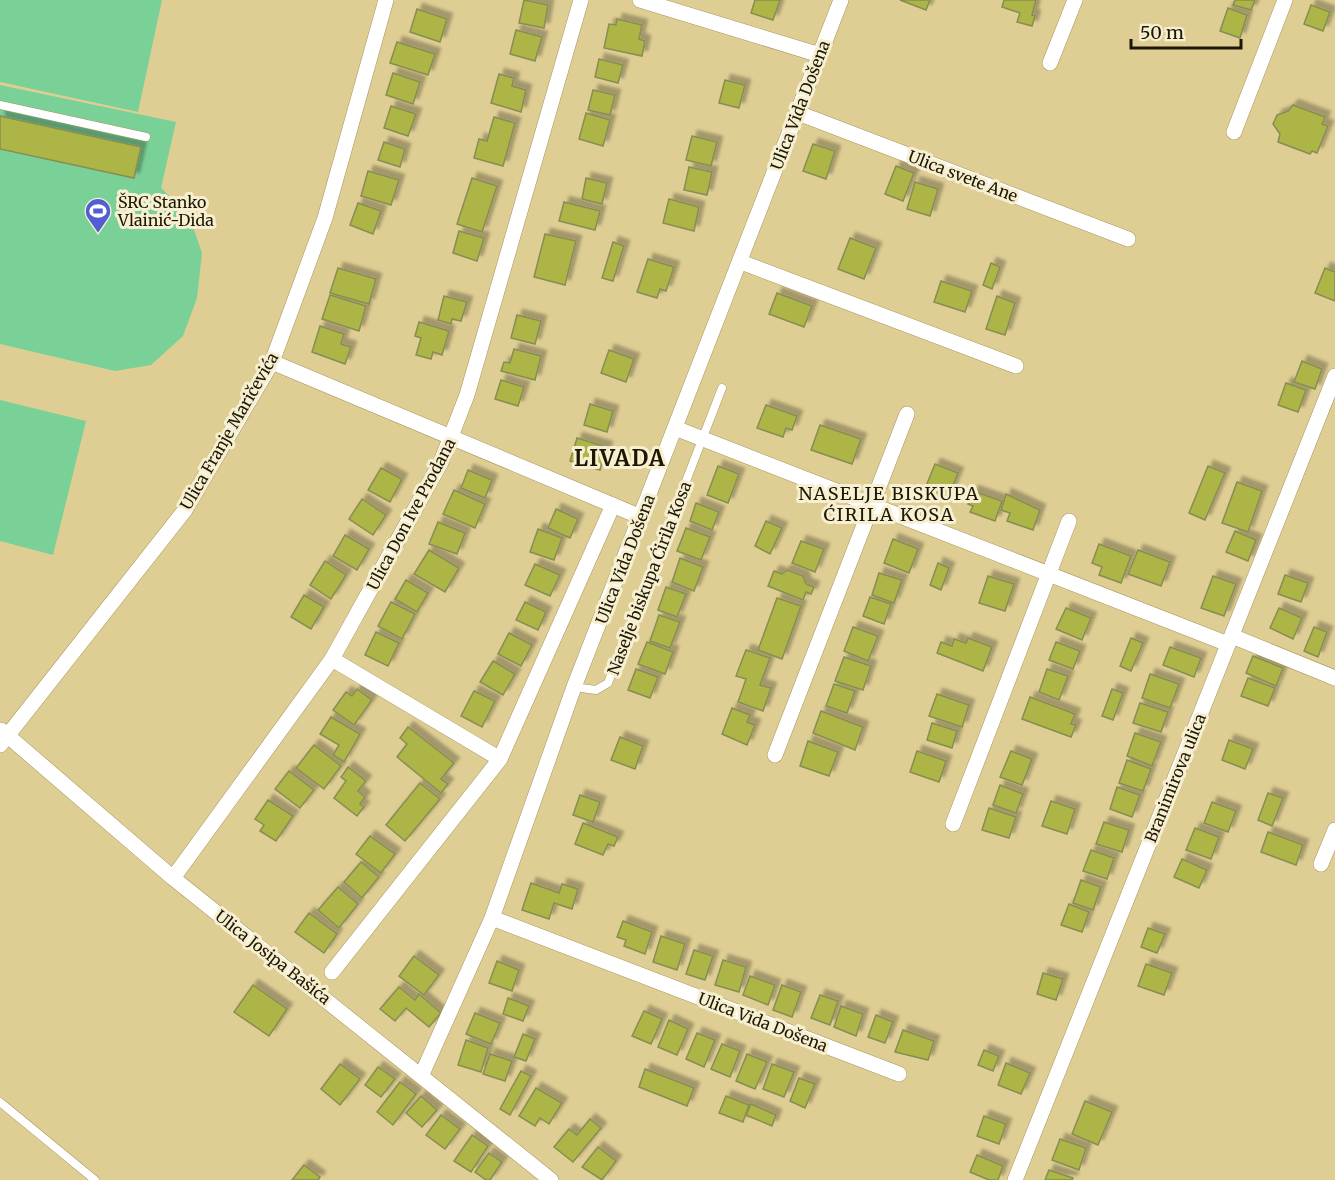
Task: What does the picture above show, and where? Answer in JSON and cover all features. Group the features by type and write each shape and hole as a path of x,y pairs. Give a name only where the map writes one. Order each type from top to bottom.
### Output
{"street":[{"name":"Ulica Franje Maričevića","path":"3,736 185,510 273,362 325,218 386,0"},
{"name":"Ulica Don Ive Prodana","path":"173,878 332,659 452,439 467,395 581,0"},
{"path":"640,0 820,55"},
{"name":"Ulica Vida Došena","path":"422,1074 492,918 574,687 841,0"},
{"path":"1050,63 1075,0"},
{"path":"1234,132 1285,0"},
{"name":"Ulica svete Ane","path":"798,113 1128,239"},
{"path":"741,262 1016,366"},
{"path":"273,362 642,517"},
{"name":"Branimirova ulica","path":"1015,1180 1335,376"},
{"path":"774,755 907,414"},
{"path":"675,428 1050,574 1335,678"},
{"name":"Ulica Vida Došena","path":"332,972 500,759 613,505"},
{"path":"953,824 1069,521"},
{"path":"332,659 500,759"},
{"name":"Ulica Josipa Bašića","path":"3,736 173,878 422,1074 551,1180"},
{"path":"1321,864 1335,830"},
{"name":"Ulica Vida Došena","path":"492,918 899,1074"}],"lane":[{"path":"0,105 146,137"},
{"name":"Naselje biskupa Ćirila Kosa","path":"574,687 596,690 608,683 722,388"},
{"path":"0,1102 95,1180"}],"green space":[{"path":"0,0 162,0 138,112 0,82"},
{"name":"ŠRC Stanko Vlainić-Dida","path":"0,85 176,122 161,188 189,215 202,253 197,298 183,336 151,365 115,371 0,344"},
{"path":"0,400 86,421 53,555 0,541"}],"building":[{"path":"524,0 548,5 544,28 519,23"},
{"path":"755,0 780,0 773,20 751,13"},
{"path":"900,0 930,0 926,10"},
{"path":"1004,0 1036,0 1032,26 1017,22 1020,13 1002,7"},
{"path":"1235,0 1255,0 1251,10 1233,5"},
{"path":"1311,5 1330,12 1323,31 1304,24"},
{"path":"1228,8 1247,15 1240,38 1220,31"},
{"path":"417,9 447,19 440,42 410,32"},
{"path":"617,19 642,25 639,39 645,41 642,56 604,48 609,24 616,25"},
{"path":"516,30 542,37 535,61 510,54"},
{"path":"397,42 435,54 428,75 390,63"},
{"path":"599,59 623,65 618,83 595,77"},
{"path":"393,73 420,82 413,104 386,95"},
{"path":"499,74 514,78 512,86 526,90 521,112 491,103"},
{"path":"725,80 745,85 739,108 719,103"},
{"path":"593,90 615,95 610,115 588,110"},
{"path":"1293,105 1325,117 1322,124 1328,126 1317,153 1312,151 1310,154 1278,142 1280,134 1273,124 1277,115 1288,111"},
{"path":"391,106 416,114 408,136 384,128"},
{"path":"586,113 610,120 603,146 579,139"},
{"path":"0,116 141,147 134,178 0,149"},
{"path":"494,117 515,123 503,166 474,158 479,139 487,141"},
{"path":"692,136 717,142 711,166 686,160"},
{"path":"384,142 405,149 400,167 378,160"},
{"path":"813,144 835,151 826,179 803,171"},
{"path":"896,166 914,173 903,201 885,194"},
{"path":"689,167 712,172 707,195 684,190"},
{"path":"368,171 399,180 391,205 361,196"},
{"path":"472,178 497,186 482,232 457,224"},
{"path":"586,178 607,183 602,204 582,199"},
{"path":"915,182 938,189 930,216 907,209"},
{"path":"669,199 699,207 694,231 663,223"},
{"path":"564,202 600,211 595,230 559,221"},
{"path":"358,203 381,211 373,234 350,225"},
{"path":"459,231 484,238 477,261 453,253"},
{"path":"545,234 576,241 565,285 534,277"},
{"path":"850,238 876,248 864,279 838,269"},
{"path":"613,242 624,246 613,281 602,278"},
{"path":"648,259 674,267 666,291 660,289 657,298 637,292"},
{"path":"991,263 1000,267 992,289 983,285"},
{"path":"338,268 376,279 369,304 330,293"},
{"path":"1325,268 1335,272 1335,301 1315,293"},
{"path":"941,281 972,291 965,312 934,302"},
{"path":"777,293 812,306 804,327 769,314"},
{"path":"330,295 366,306 359,331 322,319"},
{"path":"444,296 467,302 461,321 452,319 451,324 438,320"},
{"path":"997,296 1015,303 1005,335 986,329"},
{"path":"517,315 541,321 535,344 511,338"},
{"path":"419,322 449,331 442,355 433,352 431,359 416,355 421,338 415,336"},
{"path":"320,326 344,334 341,344 351,347 345,364 312,352"},
{"path":"514,349 541,356 535,380 501,371 504,362 510,363"},
{"path":"609,350 634,359 626,382 601,373"},
{"path":"1302,361 1322,369 1315,389 1294,382"},
{"path":"501,380 524,387 518,406 495,399"},
{"path":"1286,383 1306,390 1298,412 1278,405"},
{"path":"590,404 613,411 607,432 584,425"},
{"path":"766,405 797,416 792,430 786,428 783,437 757,428"},
{"path":"820,425 861,439 852,464 811,450"},
{"path":"577,438 607,447 600,470 570,461"},
{"path":"935,464 958,473 947,500 924,491"},
{"path":"718,466 739,474 728,503 707,495"},
{"path":"1208,466 1225,473 1205,520 1189,513"},
{"path":"381,468 402,479 390,502 368,490"},
{"path":"468,470 492,480 485,498 461,488"},
{"path":"1237,482 1262,491 1248,532 1222,523"},
{"path":"454,490 485,504 475,528 443,514"},
{"path":"973,491 1002,501 995,521 970,512 973,506 968,504"},
{"path":"1006,494 1040,510 1033,530 1007,521 1010,513 1001,510"},
{"path":"362,499 386,515 373,535 349,519"},
{"path":"696,503 719,512 712,530 690,521"},
{"path":"556,509 578,519 570,538 548,528"},
{"path":"766,521 782,528 770,554 755,546"},
{"path":"438,522 465,533 457,554 429,544"},
{"path":"686,528 710,537 701,560 677,551"},
{"path":"538,529 562,538 554,560 530,552"},
{"path":"1235,531 1256,540 1248,561 1226,552"},
{"path":"345,535 369,549 357,570 333,556"},
{"path":"893,539 918,549 909,573 884,563"},
{"path":"801,541 824,549 815,572 792,563"},
{"path":"1099,544 1131,556 1121,583 1099,575 1102,567 1092,563"},
{"path":"429,550 459,568 445,592 414,574"},
{"path":"1138,550 1170,562 1161,586 1128,574"},
{"path":"680,558 703,567 694,591 672,582"},
{"path":"325,561 346,575 331,599 310,585"},
{"path":"938,563 949,568 941,590 930,585"},
{"path":"535,564 560,575 550,596 525,585"},
{"path":"787,570 803,576 806,584 814,587 811,594 806,592 803,600 768,586 774,571 782,574"},
{"path":"879,573 902,580 894,603 872,595"},
{"path":"1285,575 1308,583 1301,602 1278,594"},
{"path":"988,576 1014,584 1005,611 979,603"},
{"path":"1213,576 1236,584 1224,616 1201,608"},
{"path":"406,580 428,593 417,612 395,599"},
{"path":"666,587 686,594 677,617 658,610"},
{"path":"304,595 324,607 311,629 291,617"},
{"path":"870,597 891,604 884,624 863,616"},
{"path":"777,598 801,606 782,659 758,650"},
{"path":"391,602 415,614 402,639 378,626"},
{"path":"525,602 546,612 538,630 516,620"},
{"path":"1066,608 1091,618 1082,640 1056,629"},
{"path":"1279,608 1302,618 1293,639 1270,628"},
{"path":"659,615 680,622 670,648 650,641"},
{"path":"853,627 878,636 868,661 844,651"},
{"path":"1314,627 1327,632 1318,657 1304,651"},
{"path":"376,632 399,643 388,666 365,655"},
{"path":"509,633 532,645 521,666 498,654"},
{"path":"968,638 992,647 983,671 937,653 941,642 952,646 954,639 966,643"},
{"path":"1131,638 1143,643 1131,671 1120,666"},
{"path":"647,642 673,652 665,674 638,664"},
{"path":"1056,642 1080,651 1073,669 1049,660"},
{"path":"1170,647 1201,658 1194,677 1163,665"},
{"path":"746,650 770,658 760,685 771,688 763,711 738,702 746,679 736,676"},
{"path":"1253,656 1283,668 1276,686 1246,673"},
{"path":"844,657 871,666 863,690 835,681"},
{"path":"493,661 515,674 503,695 480,682"},
{"path":"636,669 658,677 650,698 628,690"},
{"path":"1047,669 1068,676 1059,700 1039,692"},
{"path":"1150,674 1179,684 1170,708 1142,698"},
{"path":"1248,678 1275,688 1268,706 1241,696"},
{"path":"834,684 855,691 847,713 826,706"},
{"path":"357,689 372,700 354,725 333,710 346,692 352,696"},
{"path":"1112,689 1123,693 1113,720 1102,716"},
{"path":"474,691 495,701 482,727 461,716"},
{"path":"937,694 969,705 962,727 929,716"},
{"path":"1030,697 1075,714 1071,724 1076,725 1071,737 1022,719"},
{"path":"1140,703 1168,712 1161,732 1133,723"},
{"path":"732,708 750,715 747,722 755,725 747,745 722,734"},
{"path":"821,711 863,727 855,750 813,733"},
{"path":"331,717 360,734 344,762 333,755 339,745 320,734"},
{"path":"932,723 957,731 952,748 927,740"},
{"path":"408,727 454,763 441,779 448,784 441,793 397,757 407,744 400,738"},
{"path":"1135,733 1161,742 1152,766 1127,756"},
{"path":"620,737 643,746 635,769 611,760"},
{"path":"1229,740 1253,749 1245,769 1222,760"},
{"path":"808,741 838,752 829,776 800,766"},
{"path":"314,745 341,766 324,789 296,768"},
{"path":"917,751 946,761 939,782 910,772"},
{"path":"1011,751 1032,759 1022,785 1000,777"},
{"path":"1127,760 1151,769 1143,791 1119,783"},
{"path":"348,767 366,781 358,791 365,797 360,804 364,807 357,816 334,798 346,781 341,777"},
{"path":"289,771 314,790 300,808 275,789"},
{"path":"420,783 440,799 405,841 386,825"},
{"path":"1000,785 1023,794 1016,813 993,805"},
{"path":"1117,787 1140,795 1132,817 1110,809"},
{"path":"1268,793 1283,798 1272,826 1258,820"},
{"path":"580,795 600,802 593,822 573,815"},
{"path":"268,800 293,816 276,841 260,831 264,825 255,819"},
{"path":"1051,801 1075,809 1067,834 1042,826"},
{"path":"1212,802 1236,811 1228,832 1204,823"},
{"path":"989,808 1016,817 1009,838 982,830"},
{"path":"1104,822 1129,830 1122,852 1096,844"},
{"path":"583,823 618,837 614,846 608,844 603,855 575,844"},
{"path":"1195,828 1219,837 1211,859 1186,850"},
{"path":"1268,832 1303,845 1296,865 1261,852"},
{"path":"370,836 395,854 381,873 356,854"},
{"path":"1091,850 1114,858 1107,879 1083,871"},
{"path":"1182,859 1207,870 1199,888 1174,877"},
{"path":"361,862 379,877 362,898 344,882"},
{"path":"1081,880 1101,887 1093,910 1073,903"},
{"path":"531,883 559,893 562,884 578,889 572,909 554,903 549,919 522,910"},
{"path":"338,887 358,904 339,928 318,910"},
{"path":"1069,904 1089,912 1082,932 1061,925"},
{"path":"309,913 337,934 324,953 295,932"},
{"path":"623,921 652,932 645,954 624,946 626,940 617,937"},
{"path":"1148,928 1165,934 1157,953 1141,947"},
{"path":"661,936 685,944 677,970 653,962"},
{"path":"694,950 713,956 705,980 686,974"},
{"path":"414,956 439,975 424,995 399,976"},
{"path":"723,960 746,967 739,992 715,985"},
{"path":"497,961 519,970 512,991 489,983"},
{"path":"1146,964 1172,973 1164,995 1138,986"},
{"path":"1043,973 1063,979 1056,1000 1037,994"},
{"path":"750,976 775,985 768,1005 743,995"},
{"path":"253,985 287,1009 269,1036 234,1012"},
{"path":"782,985 801,992 792,1017 773,1010"},
{"path":"399,987 415,1000 419,994 441,1013 429,1027 406,1008 395,1021 380,1009"},
{"path":"820,995 838,1001 830,1025 811,1018"},
{"path":"508,998 529,1006 523,1021 503,1014"},
{"path":"841,1006 863,1014 856,1036 834,1027"},
{"path":"644,1011 662,1019 651,1044 632,1036"},
{"path":"475,1013 500,1023 491,1044 466,1034"},
{"path":"876,1015 893,1022 885,1043 868,1037"},
{"path":"669,1020 688,1029 677,1055 658,1047"},
{"path":"903,1030 934,1041 928,1060 895,1052"},
{"path":"697,1033 715,1040 704,1067 686,1059"},
{"path":"523,1034 535,1039 526,1061 514,1057"},
{"path":"466,1040 488,1048 481,1072 458,1065"},
{"path":"722,1044 740,1051 730,1077 711,1069"},
{"path":"984,1050 999,1056 993,1071 978,1065"},
{"path":"490,1054 512,1061 505,1081 483,1074"},
{"path":"747,1054 767,1062 755,1089 736,1081"},
{"path":"1006,1063 1030,1073 1021,1094 998,1085"},
{"path":"340,1064 360,1079 340,1105 321,1089"},
{"path":"772,1064 794,1072 784,1097 763,1089"},
{"path":"378,1067 395,1079 381,1097 365,1085"},
{"path":"645,1069 694,1088 687,1106 639,1087"},
{"path":"521,1071 531,1076 510,1115 500,1109"},
{"path":"799,1078 815,1084 805,1108 790,1101"},
{"path":"400,1082 416,1094 393,1125 377,1112"},
{"path":"536,1088 562,1103 549,1124 540,1118 535,1126 519,1116"},
{"path":"421,1096 437,1110 422,1127 406,1113"},
{"path":"726,1096 749,1105 743,1122 719,1113"},
{"path":"1085,1101 1112,1112 1098,1145 1072,1134"},
{"path":"751,1104 776,1115 772,1126 746,1115"},
{"path":"441,1115 460,1129 445,1149 426,1135"},
{"path":"984,1116 1006,1124 999,1144 977,1136"},
{"path":"590,1119 601,1128 573,1162 554,1147 569,1129 577,1135"},
{"path":"472,1135 488,1146 471,1172 454,1161"},
{"path":"1060,1139 1086,1148 1079,1170 1052,1160"},
{"path":"598,1147 616,1161 602,1180 582,1167"},
{"path":"489,1153 502,1162 490,1180 486,1180 475,1172"},
{"path":"977,1155 1003,1166 998,1180 989,1180 970,1172"},
{"path":"304,1165 320,1177 318,1180 292,1180"},
{"path":"1049,1170 1073,1178 1072,1180 1045,1180"}],"place":[{"name":"ŠRC Stanko Vlainić-Dida","path":"98,234"}],"district":[{"name":"LIVADA","path":"620,458"},
{"name":"NASELJE BISKUPA ĆIRILA KOSA","path":"889,504"}]}
